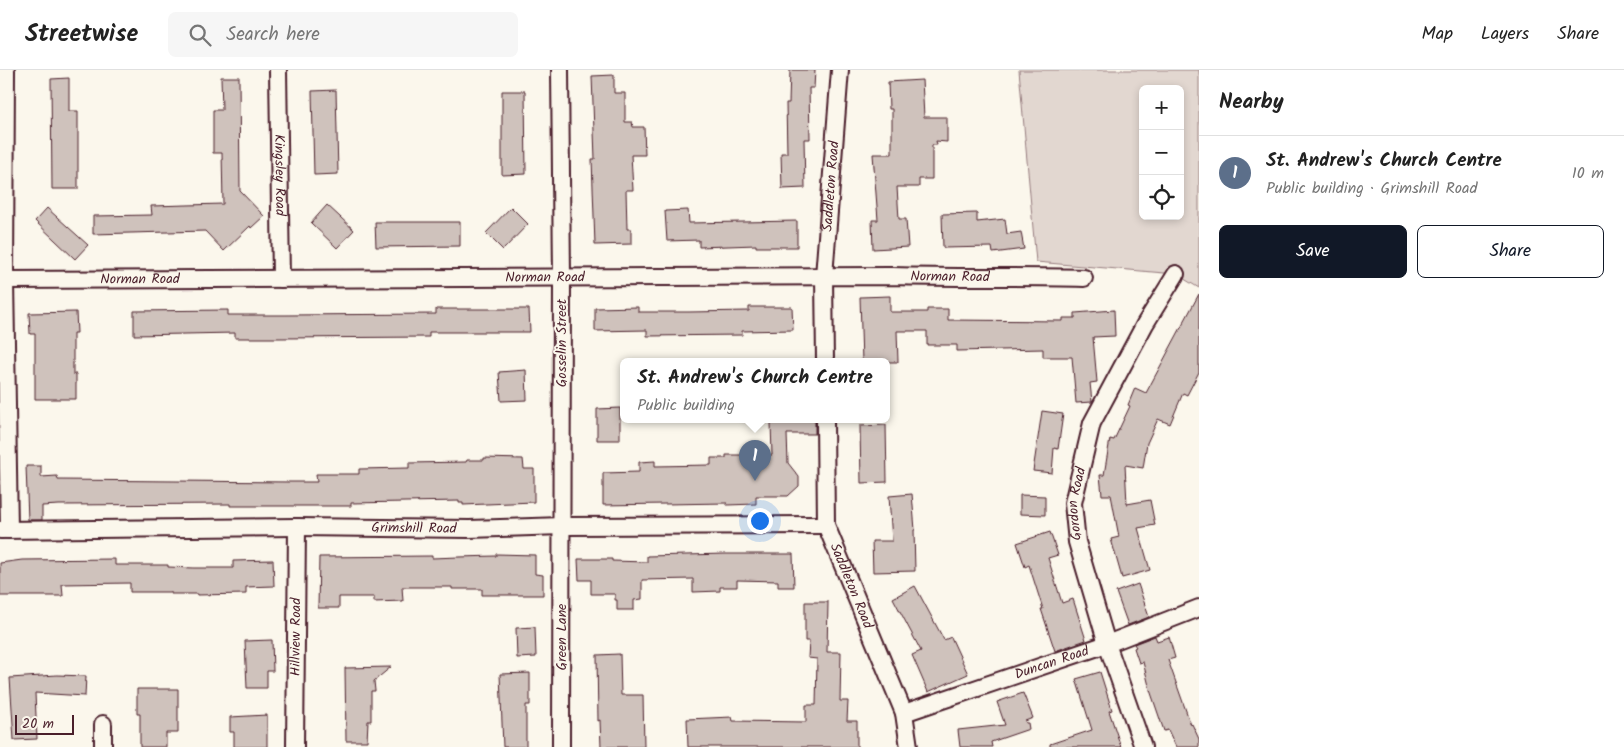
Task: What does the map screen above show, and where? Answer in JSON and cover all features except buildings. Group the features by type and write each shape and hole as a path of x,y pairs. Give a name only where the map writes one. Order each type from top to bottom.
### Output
{"street":[{"path":"4,530 6,70"},
{"name":"Kingsley Road","path":"278,70 280,279"},
{"name":"Gosselin Street","path":"560,70 562,526"},
{"name":"Saddleton Road","path":"825,358 824,276 840,70"},
{"name":"Gordon Road","path":"1144,747 1107,644 1077,542 1073,503 1092,423 1145,324 1176,274"},
{"name":"Norman Road","path":"5,280 824,276 1084,278"},
{"name":"Saddleton Road","path":"826,423 826,525 904,713 909,747"},
{"name":"Grimshill Road","path":"4,530 297,527 469,529 562,526 826,525"},
{"name":"Green Lane","path":"561,747 562,526"},
{"name":"Hillview Road","path":"295,747 297,527"},
{"name":"Duncan Road","path":"904,713 1107,644 1199,608"},
{"path":"103,724 103,747"}],"shaded area":[{"path":"1019,70 1199,70 1199,288 1176,274 1036,262"}],"place":[{"name":"St. Andrew's Church Centre","path":"755,481"}]}
